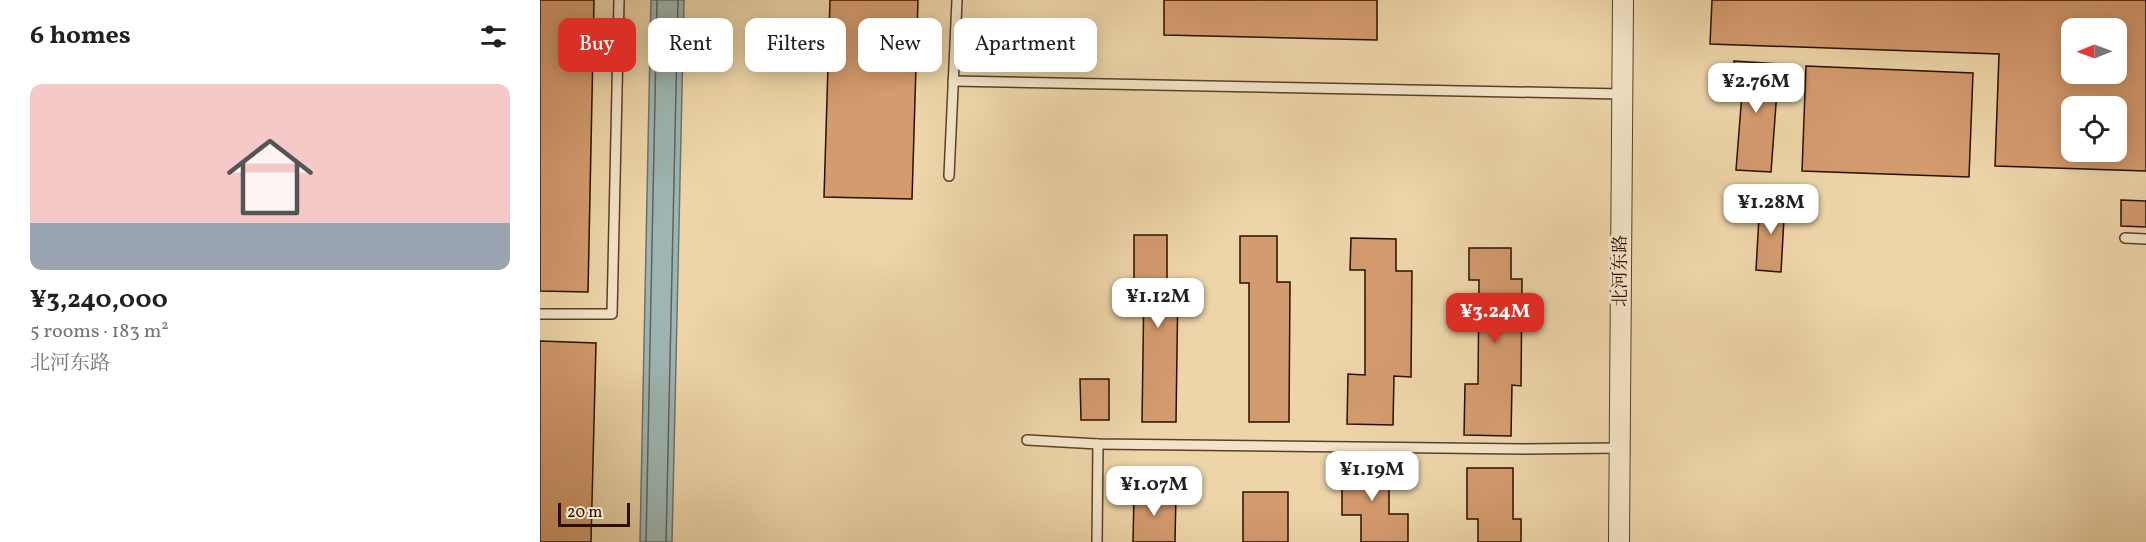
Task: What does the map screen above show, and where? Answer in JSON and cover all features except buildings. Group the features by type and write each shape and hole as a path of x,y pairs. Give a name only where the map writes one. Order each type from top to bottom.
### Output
{"street":[{"name":"北河东路","path":"1619,542 1623,0"}],"lane":[{"path":"540,314 612,314 619,0"},
{"path":"949,176 957,0"},
{"path":"953,81 1622,94"},
{"path":"2125,238 2146,239"},
{"path":"1026,440 1098,444 1512,449 1619,448"},
{"path":"1097,542 1098,444"}],"water":[{"path":"651,0 684,0 684,18 651,18"},
{"path":"650,72 682,72 672,542 640,542"}]}
